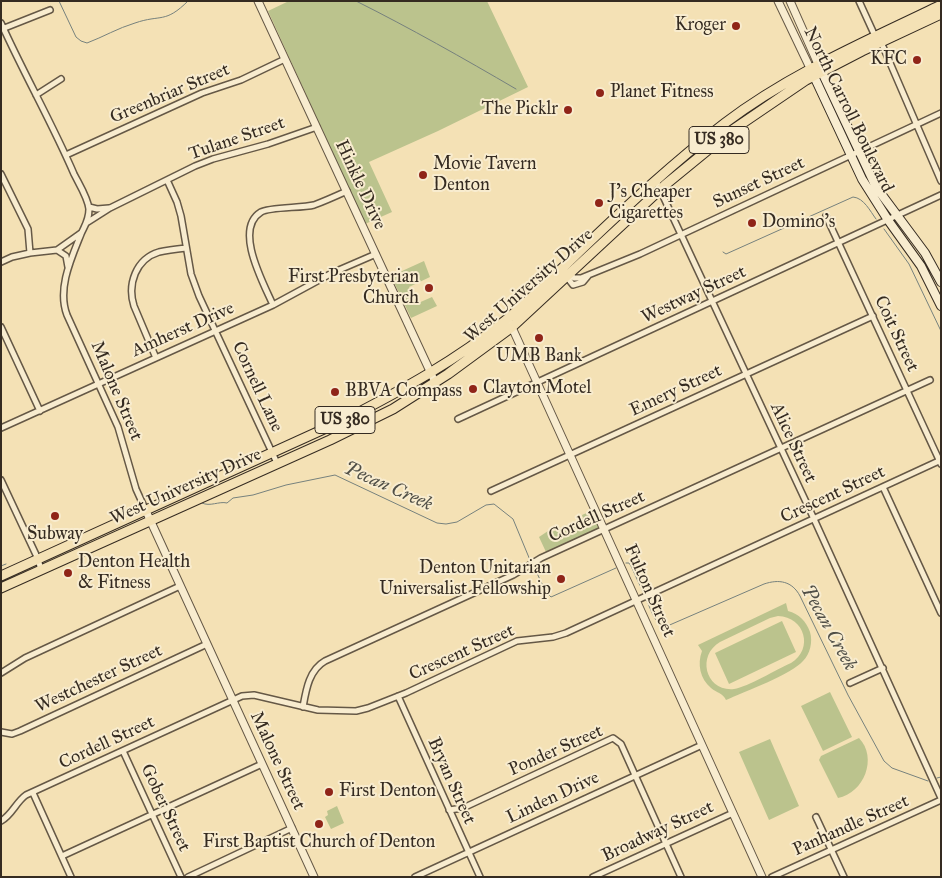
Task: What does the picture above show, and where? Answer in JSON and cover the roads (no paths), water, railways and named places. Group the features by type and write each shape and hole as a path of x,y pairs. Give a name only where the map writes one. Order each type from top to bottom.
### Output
{"main road":[{"name":"West University Drive","path":"1,588 382,415 435,382 512,327 568,276 658,186 689,152 726,122 763,96 878,39 941,5"},
{"name":"West University Drive","path":"878,39 941,14"},
{"name":"North Carroll Boulevard","path":"816,70 876,187 925,253 941,282"},
{"name":"North Carroll Boulevard","path":"816,70 850,156 870,193 921,266 941,306"},
{"name":"West University Drive","path":"1,576 346,419 431,373 508,318 563,267 658,186"}],"street":[{"name":"Hinkle Drive","path":"258,1 435,382"},
{"name":"North Carroll Boulevard","path":"778,1 787,21 816,70"},
{"name":"North Carroll Boulevard","path":"790,1 816,70"},
{"path":"859,1 918,124 941,181"},
{"path":"2,27 50,10"},
{"path":"787,21 795,12"},
{"name":"Malone Street","path":"2,27 66,155 89,207 88,222 82,233 63,292 64,309 118,427 136,489 150,521 314,877"},
{"name":"Greenbriar Street","path":"66,155 202,93 241,80 285,59"},
{"path":"36,95 61,79"},
{"name":"Sunset Street","path":"568,276 573,285 583,282 588,276 941,113"},
{"name":"Tulane Street","path":"88,222 110,208 213,159 268,144 317,127"},
{"path":"1,174 28,229 30,253"},
{"name":"Cornell Lane","path":"167,180 181,216 191,274 215,331 277,463"},
{"name":"Alice Street","path":"658,186 883,668 941,799"},
{"path":"273,305 252,257 250,237 252,220 262,211 314,205 347,191"},
{"name":"Westway Street","path":"458,419 941,195"},
{"path":"89,207 97,209 110,208"},
{"name":"Coit Street","path":"826,216 940,462"},
{"path":"1,262 12,257 30,253 57,250 82,233"},
{"path":"156,358 131,297 135,273 150,256 159,252 186,248"},
{"path":"57,250 66,256 69,270"},
{"name":"Amherst Drive","path":"1,428 273,305 332,273 376,254"},
{"path":"563,267 568,276"},
{"name":"Emery Street","path":"491,491 872,316"},
{"name":"Fulton Street","path":"508,318 762,877"},
{"path":"1,326 40,411"},
{"name":"Cordell Street","path":"303,706 310,678 321,663 513,575 540,558 930,380"},
{"name":"Crescent Street","path":"233,700 254,695 330,711 368,708 517,641 559,636 940,462"},
{"path":"1,480 38,559 41,570"},
{"path":"883,487 941,613"},
{"path":"1,673 25,658 180,586"},
{"name":"Westchester Street","path":"1,732 12,734 20,731 207,644"},
{"path":"850,683 883,668"},
{"name":"Bryan Street","path":"398,696 480,877"},
{"name":"Cordell Street","path":"1,821 9,815 21,799 233,700"},
{"name":"Ponder Street","path":"450,810 463,808 613,738 621,744 681,877"},
{"name":"Linden Drive","path":"415,877 702,745"},
{"name":"Gober Street","path":"123,751 181,877"},
{"path":"62,856 262,764"},
{"path":"33,793 71,877"},
{"name":"Panhandle Street","path":"772,877 941,799"},
{"name":"Broadway Street","path":"593,877 733,813"},
{"path":"816,817 844,877"},
{"path":"188,877 292,828"}],"waterway":[{"path":"59,1 76,37 87,43 129,25 168,16 188,1"},
{"path":"356,1 516,89"},
{"path":"723,252 726,254 853,197 864,202 876,219"},
{"path":"884,229 909,264 941,331"},
{"name":"Pecan Creek","path":"202,503 227,503 233,498 335,475 437,523 457,522 486,505 494,504 513,519 530,560"},
{"name":"Pecan Creek","path":"626,563 629,563 631,566 643,592"},
{"name":"Pecan Creek","path":"1,566 6,564"},
{"name":"Pecan Creek","path":"534,567 546,592 551,597 616,568"},
{"name":"Pecan Creek","path":"647,601 656,620 665,627 764,584 775,582 789,584 800,596 848,695 884,761 892,768 928,781"},
{"name":"Pecan Creek","path":"937,778 941,777"}],"place":[{"name":"Kroger","path":"736,26"},
{"name":"KFC","path":"917,60"},
{"name":"Planet Fitness","path":"600,93"},
{"name":"The Picklr","path":"568,110"},
{"name":"Movie Tavern Denton","path":"423,175"},
{"name":"J's Cheaper Cigarettes","path":"599,203"},
{"name":"Domino's","path":"752,223"},
{"name":"First Presbyterian Church","path":"429,288"},
{"name":"UMB Bank","path":"539,338"},
{"name":"Clayton Motel","path":"473,389"},
{"name":"BBVA Compass","path":"335,392"},
{"name":"Subway","path":"55,516"},
{"name":"Denton Health & Fitness","path":"68,573"},
{"name":"Denton Unitarian Universalist Fellowship","path":"561,579"},
{"name":"First Denton","path":"329,792"},
{"name":"First Baptist Church of Denton","path":"319,824"}]}
